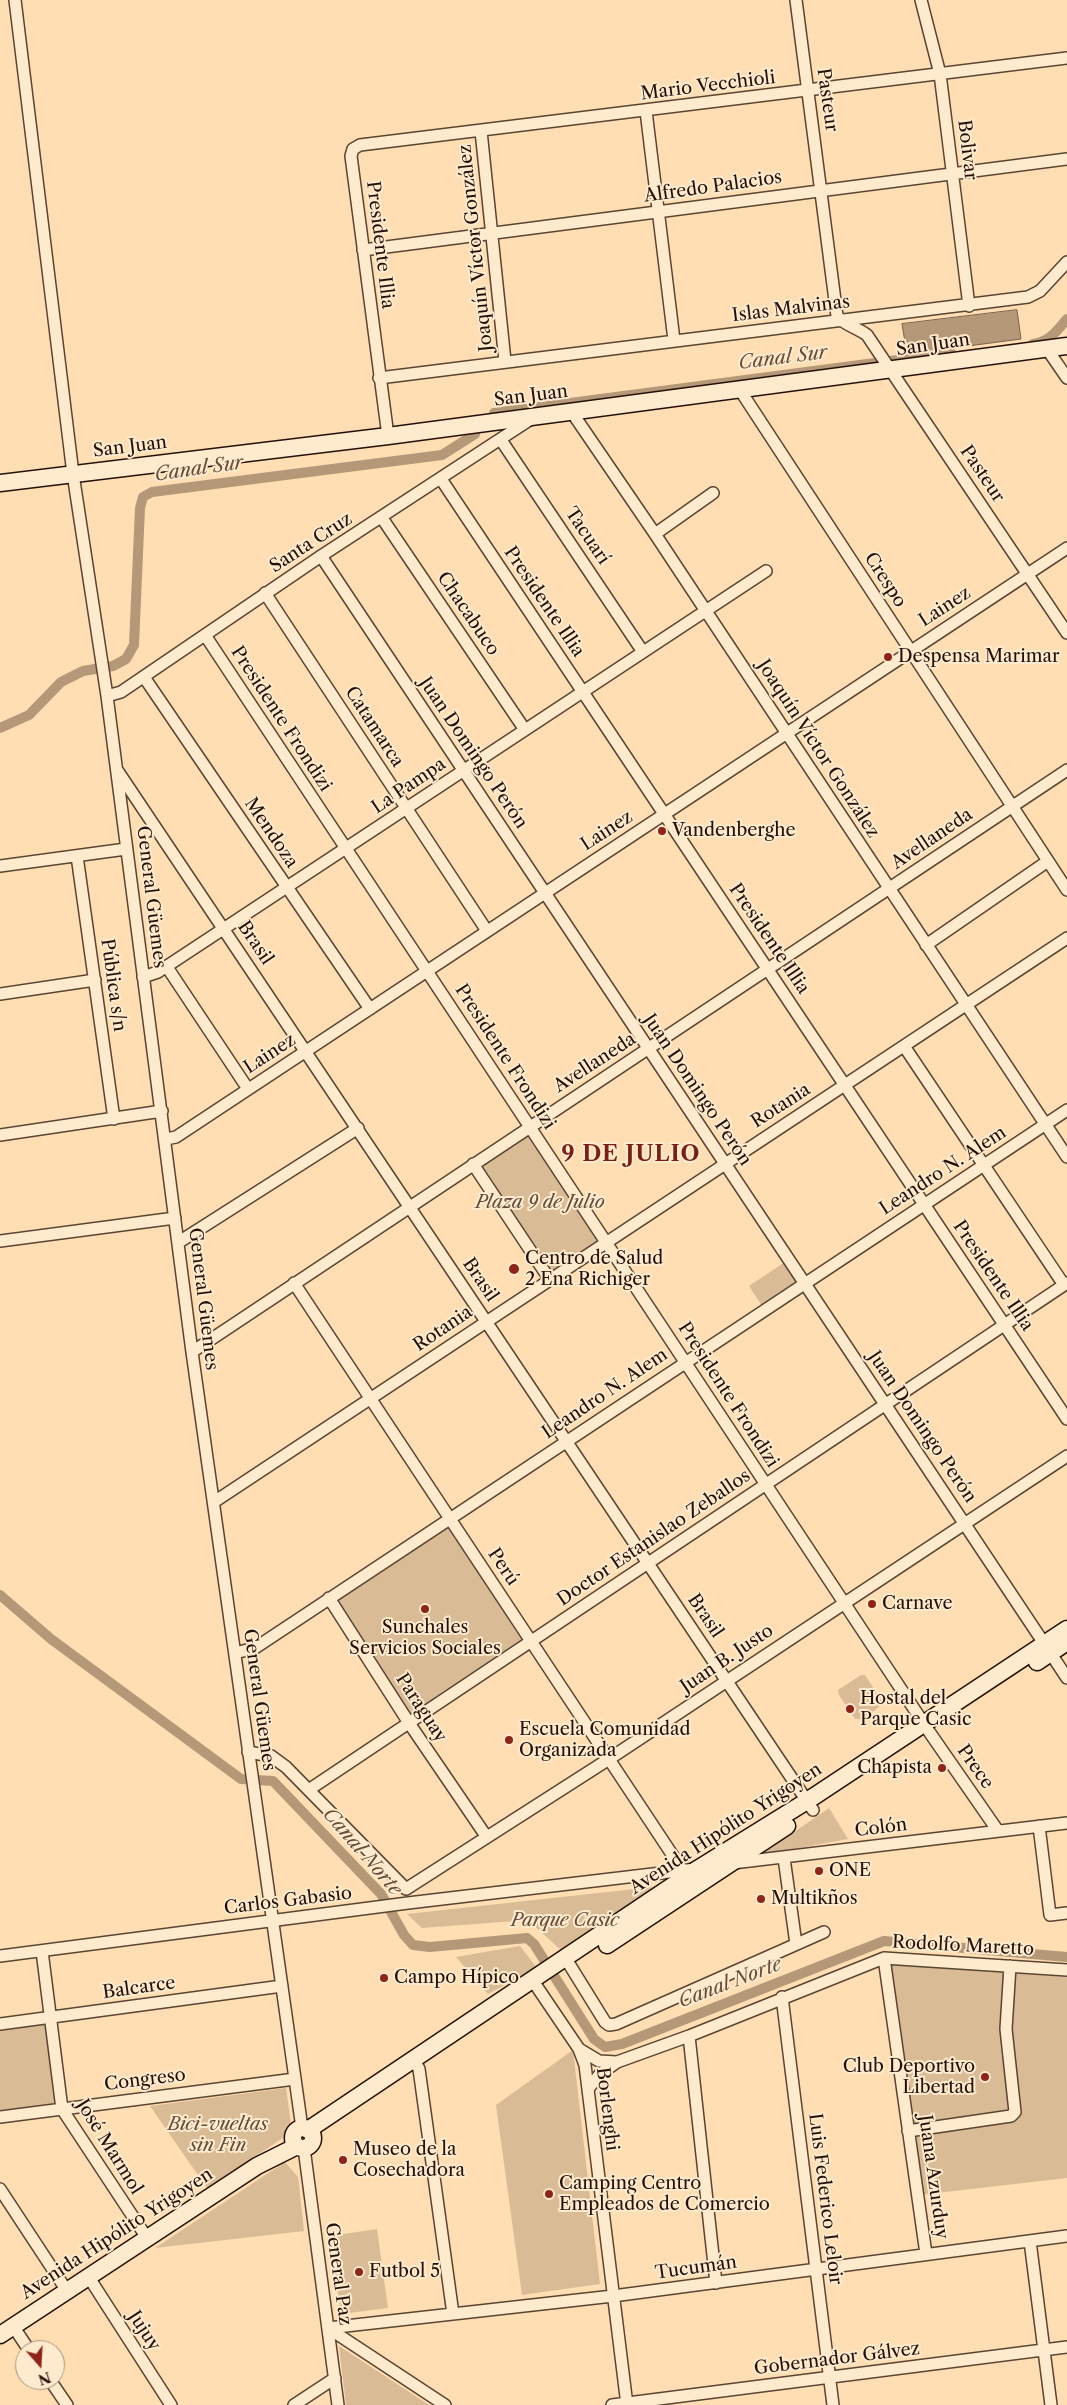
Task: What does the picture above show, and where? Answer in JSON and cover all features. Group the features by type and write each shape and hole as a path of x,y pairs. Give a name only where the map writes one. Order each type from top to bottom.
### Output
{"street":[{"name":"General Güemes","path":"15,0 72,474 107,696 166,1139 192,1352 303,2138"},
{"name":"Pasteur","path":"796,0 837,316 841,321 858,328 870,339 1067,633"},
{"name":"Bolivar","path":"921,0 940,74 969,306"},
{"name":"Mario Vecchioli","path":"353,148 360,145 481,132 1067,58"},
{"path":"646,111 674,340"},
{"name":"Joaquín Víctor González","path":"481,132 505,361"},
{"name":"Presidente Illia","path":"353,148 351,156 388,436"},
{"name":"Alfredo Palacios","path":"364,250 1067,159"},
{"name":"Islas Malvinas","path":"379,378 674,340 969,306 1035,295 1067,262"},
{"path":"870,339 867,327 874,317"},
{"name":"San Juan","path":"0,483 388,436 893,371 1067,346"},
{"path":"1046,349 1067,378"},
{"name":"Crespo","path":"740,390 1067,890"},
{"name":"Joaquín Víctor González","path":"571,411 655,534 964,1004 1067,1157"},
{"name":"Santa Cruz","path":"107,696 121,692 144,677 321,556 501,440 534,416"},
{"name":"Tacuarí","path":"501,440 643,652"},
{"name":"Presidente Illia","path":"441,479 1067,1419"},
{"path":"655,534 714,493"},
{"name":"Chacabuco","path":"382,518 525,730"},
{"name":"Lainez","path":"166,1139 176,1137 785,732 1067,548"},
{"name":"Juan Domingo Perón","path":"321,556 1067,1678"},
{"name":"La Pampa","path":"143,977 167,966 288,888 766,570"},
{"name":"Catamarca","path":"265,594 487,931"},
{"name":"Presidente Frondizi","path":"205,635 927,1728"},
{"name":"Mendoza","path":"144,677 370,1009"},
{"name":"Brasil","path":"116,770 225,929 810,1805"},
{"name":"Avellaneda","path":"192,1352 1067,770"},
{"path":"0,866 126,849"},
{"name":"Pública s/n","path":"77,856 114,1119"},
{"path":"926,945 1048,861"},
{"name":"Rotania","path":"214,1502 904,1046 964,1004 1067,938"},
{"path":"167,966 248,1089"},
{"path":"0,994 95,980"},
{"path":"904,1046 1066,1284"},
{"name":"Leandro N. Alem","path":"235,1653 255,1648 1067,1110"},
{"path":"0,1135 162,1111"},
{"path":"179,1242 358,1128"},
{"path":"473,1164 550,1280"},
{"path":"0,1241 175,1218"},
{"name":"Perú","path":"294,1283 609,1758 691,1869"},
{"name":"Doctor Estanislao Zeballos","path":"310,1789 885,1403 1066,1284"},
{"name":"Juan B. Justo","path":"406,1889 609,1758 1067,1456"},
{"name":"Paraguay","path":"329,1598 409,1723 486,1836"},
{"name":"Avenida Hipólito Yrigoyen","path":"565,1966 729,1864 810,1805 1048,1648 1067,1629"},
{"name":"Avenida Hipólito Yrigoyen","path":"1048,1648 1067,1642"},
{"name":"Prece","path":"927,1728 998,1831"},
{"path":"248,1752 271,1756 310,1789 406,1889 405,1903"},
{"name":"Avenida Hipólito Yrigoyen","path":"7,2330 256,2166 264,2155 303,2138 541,1983 691,1869 810,1805"},
{"name":"Colón","path":"691,1869 1067,1823"},
{"path":"1039,1826 1050,1915 1067,1913"},
{"path":"784,1858 796,1944"},
{"name":"Carlos Gabasio","path":"0,1956 405,1903 691,1869"},
{"path":"565,1966 609,2025 616,2024 824,1932"},
{"name":"José Marmol","path":"42,1951 62,2109 147,2238"},
{"name":"Rodolfo Maretto","path":"617,2062 689,2036 782,1997 884,1958 1067,1970"},
{"name":"Juana Azurduy","path":"884,1958 926,2254"},
{"path":"908,2130 1011,2116 1015,2112 1006,2029 1010,1966"},
{"name":"Borlenghi","path":"541,1983 579,2048 588,2089 627,2404"},
{"name":"Balcarce","path":"0,2024 282,1986"},
{"name":"Luis Federico Leloir","path":"782,1997 833,2405"},
{"path":"689,2036 716,2283"},
{"path":"579,2048 599,2061 617,2062"},
{"path":"588,2089 600,2074 617,2062"},
{"path":"416,2065 453,2314"},
{"name":"Congreso","path":"0,2117 295,2079"},
{"name":"General Paz","path":"303,2138 338,2405"},
{"path":"0,2190 67,2291"},
{"name":"Tucumán","path":"328,2328 613,2296 1067,2236"},
{"path":"1030,2241 1051,2405"},
{"name":"Jujuy","path":"88,2276 171,2405"},
{"path":"328,2328 445,2405"},
{"path":"7,2330 18,2340"},
{"name":"Gobernador Gálvez","path":"612,2405 1067,2347"},
{"path":"294,2405 335,2378"},
{"path":"57,2390 67,2405"}],"green space":[{"name":"Plaza 9 de Julio","path":"530,1127 606,1242 550,1280 473,1164"},
{"path":"785,1262 798,1281 762,1306 749,1286"},
{"path":"449,1518 531,1641 409,1723 329,1598"},
{"path":"861,1675 865,1675 881,1700 880,1706 863,1719 855,1719 839,1695 838,1690"},
{"path":"829,1808 848,1839 761,1855"},
{"name":"Parque Casic","path":"662,1886 562,1951 528,1920 422,1928 407,1914"},
{"path":"520,1946 537,1968 488,1994 456,1957"},
{"name":"Club Deportivo Libertad","path":"905,1965 1067,1977 1067,2178 919,2195 888,1966"},
{"path":"47,2024 58,2104 0,2113 0,2031"},
{"name":"Camping Centro Empleados de Comercio","path":"573,2050 600,2284 522,2295 496,2105"},
{"name":"Bici-vueltas sin Fin","path":"286,2088 292,2132 207,2188 150,2106"},
{"path":"285,2162 298,2177 304,2231 155,2248"},
{"name":"Futbol 5","path":"377,2229 388,2308 341,2314 330,2236"},
{"path":"339,2346 429,2405 346,2405"}],"shaded area":[{"path":"1017,310 1021,339 907,354 902,324"}],"waterway":[{"name":"Canal Sur","path":"1033,344 1044,341 1056,332 1067,319"},
{"name":"Canal Sur","path":"494,413 951,353"},
{"name":"Canal Sur","path":"0,728 29,715 61,682 83,671 113,666 126,659 134,645 140,508 143,497 152,492 442,455 475,434"},
{"name":"Canal Norte","path":"0,1595 51,1639 241,1779 273,1781 381,1894 404,1935 413,1945 430,1947 527,1938 534,1944 594,2039 605,2047 622,2044 884,1941 1067,1957"}],"place":[{"name":"Despensa Marimar","path":"888,657"},
{"name":"Vandenberghe","path":"662,831"},
{"name":"Centro de Salud 2 Ena Richiger","path":"514,1269"},
{"name":"Carnave","path":"872,1604"},
{"name":"Sunchales Servicios Sociales","path":"425,1609"},
{"name":"Hostal del Parque Casic","path":"850,1709"},
{"name":"Escuela Comunidad Organizada","path":"509,1740"},
{"name":"Chapista","path":"942,1768"},
{"name":"ONE","path":"819,1871"},
{"name":"Multikños","path":"761,1899"},
{"name":"Campo Hípico","path":"384,1978"},
{"name":"Club Deportivo Libertad","path":"985,2077"},
{"name":"Museo de la Cosechadora","path":"343,2160"},
{"name":"Camping Centro Empleados de Comercio","path":"549,2194"},
{"name":"Futbol 5","path":"359,2272"}],"district":[{"name":"9 DE JULIO","path":"631,1155"}]}
